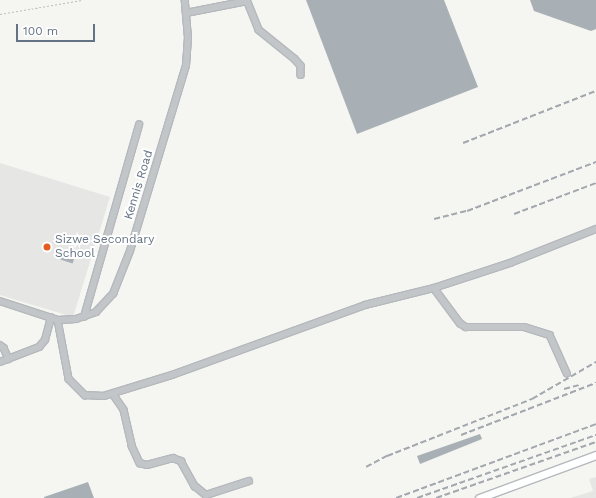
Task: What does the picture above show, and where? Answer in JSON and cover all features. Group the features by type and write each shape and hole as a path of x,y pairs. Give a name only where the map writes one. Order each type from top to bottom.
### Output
{"main road":[{"path":"479,498 596,455"},
{"path":"488,498 596,460"}],"street":[{"name":"Kennis Road","path":"0,301 58,320 84,317 101,308 120,280 186,66 188,38 185,0"},
{"path":"186,13 247,0 259,30 296,59 301,66 301,75"},
{"path":"84,317 139,124"},
{"path":"58,320 65,371 71,384 88,396 113,394 366,305 434,288 510,263 596,229"},
{"path":"434,288 460,322 466,327 524,327 550,335 567,373"},
{"path":"0,362 40,347 45,340 52,318"},
{"path":"0,345 4,348 8,359"},
{"path":"113,394 124,410 132,446 140,463 151,465 173,458 181,461 195,486 206,495 249,482"}],"path":[{"path":"0,14 82,0"}],"shaded area":[{"name":"Sizwe Secondary School","path":"0,163 110,197 73,317 0,295"},
{"path":"596,477 596,498 570,498 593,491 589,479"}],"building":[{"path":"306,0 444,0 478,87 357,134"},
{"path":"530,0 596,0 596,29 591,31 534,11"},
{"path":"63,251 75,255 73,264 60,260"},
{"path":"480,434 482,439 420,464 417,456"},
{"path":"88,482 94,498 44,498 44,497"}],"railway":[{"path":"463,143 596,91"},
{"path":"434,219 467,211 596,162"},
{"path":"514,214 596,183"},
{"path":"366,467 387,456 532,399 596,362"},
{"path":"461,435 596,383"},
{"path":"564,389 579,385"},
{"path":"396,498 596,424"},
{"path":"417,498 596,435"},
{"path":"436,498 596,442"}],"place":[{"name":"Sizwe Secondary School","path":"47,247"}]}
